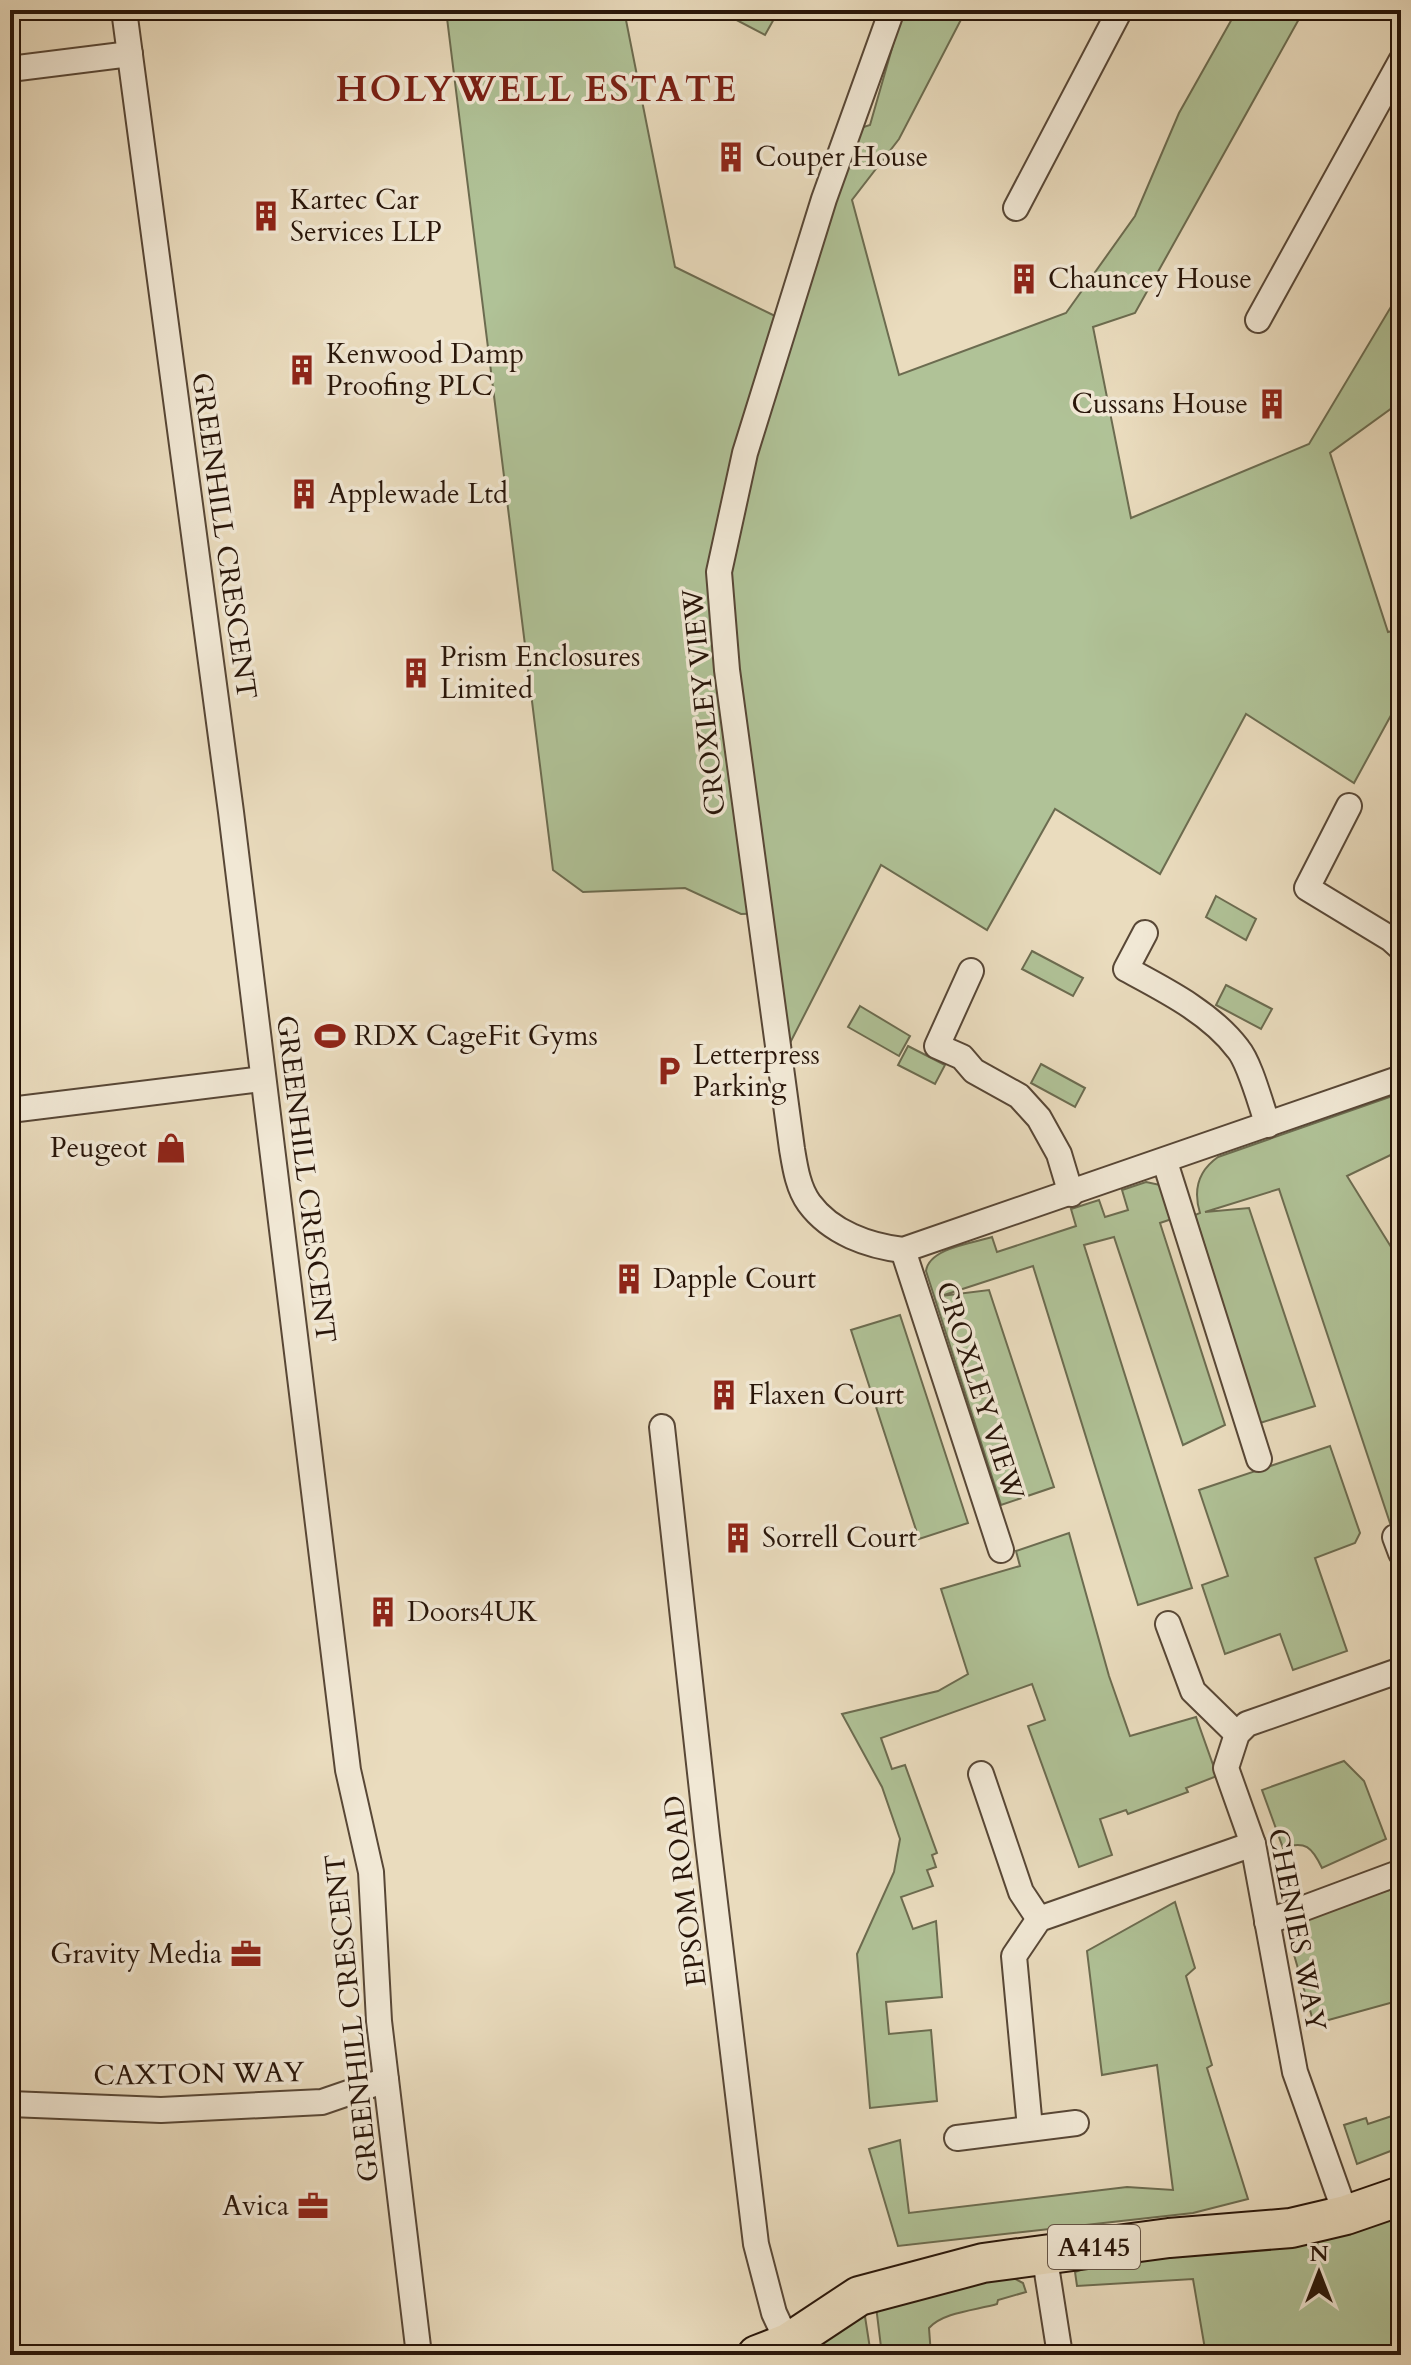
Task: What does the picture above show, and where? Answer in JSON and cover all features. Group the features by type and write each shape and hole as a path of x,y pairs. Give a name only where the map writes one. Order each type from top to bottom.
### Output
{"main road":[{"name":"A4145","path":"772,2349 859,2296 983,2263 1169,2238 1291,2228 1346,2215 1401,2196"}],"street":[{"name":"GREENHILL CRESCENT","path":"124,10 231,812 348,1770 371,1872 379,2021 419,2355"},
{"name":"CROXLEY VIEW","path":"892,10 824,199 745,453 719,572 727,670 798,1179 808,1203 830,1223 856,1239 903,1250 1001,1550"},
{"path":"1016,208 1120,10"},
{"path":"10,69 130,54"},
{"path":"1258,320 1401,61"},
{"path":"1349,806 1307,888 1401,948"},
{"path":"1145,933 1126,969 1183,1001 1240,1050 1268,1125"},
{"path":"971,971 937,1046 962,1057 974,1071 1019,1096 1039,1118 1059,1154 1071,1194"},
{"path":"903,1250 1401,1078"},
{"path":"10,1110 262,1079"},
{"path":"1165,1162 1259,1459"},
{"name":"EPSOM ROAD","path":"662,1427 756,2244 774,2313 772,2349"},
{"path":"1168,1624 1193,1691 1237,1734 1247,1724 1401,1670"},
{"name":"CHENIES WAY","path":"1237,1734 1226,1768 1253,1844 1295,2072 1346,2215"},
{"path":"981,1774 1021,1892 1039,1919"},
{"path":"1030,2128 1014,1956 1039,1919 1253,1844"},
{"path":"1267,1922 1401,1872"},
{"name":"CAXTON WAY","path":"10,2104 161,2110 322,2102 386,2080"},
{"path":"957,2138 1076,2123"},
{"path":"1044,2253 1060,2355"}],"green space":[{"path":"446,10 624,10 675,267 775,316 833,137 870,125 903,10 966,10 899,139 852,200 899,375 1066,313 1135,216 1179,113 1237,10 1304,10 1135,313 1093,327 1131,518 1309,444 1401,290 1401,396 1396,405 1330,453 1388,632 1401,629 1401,697 1354,783 1246,714 1160,874 1055,809 987,930 881,865 789,1045 771,913 741,914 685,888 583,892 553,870"},
{"path":"724,10 779,10 765,35 725,14"},
{"path":"1216,896 1256,919 1246,940 1206,917"},
{"path":"1032,951 1083,978 1073,996 1022,969"},
{"path":"1226,985 1272,1009 1261,1029 1216,1005"},
{"path":"860,1006 910,1036 899,1056 848,1027"},
{"path":"908,1046 945,1065 935,1084 898,1065"},
{"path":"1041,1064 1085,1088 1075,1107 1031,1083"},
{"path":"1401,1093 1401,1150 1347,1176 1401,1263 1401,1519 1390,1523 1279,1189 1205,1212 1249,1208 1315,1406 1260,1423 1195,1215 1200,1213 1197,1197 1199,1182 1206,1168 1218,1157"},
{"path":"1146,1182 1165,1186 1178,1217 1160,1223 1225,1425 1183,1445 1114,1237 1084,1245 1192,1588 1138,1605 1033,1266 941,1296 989,1290 1054,1487 1001,1505 926,1271 935,1257 964,1244 992,1237 997,1252 1076,1226 1071,1209 1099,1200 1105,1217 1128,1210 1122,1190"},
{"path":"900,1315 968,1523 919,1539 851,1330"},
{"path":"1330,1446 1360,1533 1355,1543 1315,1558 1347,1651 1293,1670 1280,1634 1225,1654 1202,1585 1228,1576 1199,1490"},
{"path":"1069,1533 1109,1676 1130,1736 1196,1717 1217,1776 1186,1788 1188,1792 1128,1814 1126,1810 1100,1819 1112,1855 1079,1867 1028,1726 1045,1720 1032,1684 881,1738 892,1769 905,1765 937,1853 932,1855 936,1867 927,1870 933,1886 901,1897 913,1929 936,1921 942,1997 886,2002 889,2034 931,2030 937,2101 870,2108 857,1954 894,1872 900,1839 882,1787 842,1714 938,1691 968,1674 941,1589 1020,1566 1016,1551"},
{"path":"1344,1761 1364,1781 1386,1839 1322,1868 1307,1847 1297,1845 1283,1848 1262,1790"},
{"path":"1393,1889 1401,1917 1401,2000 1314,2024 1284,1920"},
{"path":"1175,1902 1195,1968 1186,1976 1212,2065 1207,2068 1248,2199 1193,2213 898,2246 869,2149 900,2140 909,2213 1127,2187 1173,2190 1157,2065 1102,2075 1087,1951"},
{"path":"1401,2113 1401,2147 1357,2164 1344,2125 1366,2118 1368,2124"},
{"path":"1401,2213 1401,2355 1206,2355 1193,2279 1077,2286 1075,2272 1086,2268"},
{"path":"1008,2275 1023,2283 1026,2292 998,2300 997,2304 951,2315 935,2323 929,2328 931,2355 882,2355 876,2306"},
{"path":"864,2310 871,2355 756,2355"}],"place":[{"name":"Couper House","path":"731,157"},
{"name":"Kartec Car Services LLP","path":"266,216"},
{"name":"Chauncey House","path":"1024,279"},
{"name":"Kenwood Damp Proofing PLC","path":"302,370"},
{"name":"Cussans House","path":"1272,404"},
{"name":"Applewade Ltd","path":"304,494"},
{"name":"Prism Enclosures Limited","path":"416,673"},
{"name":"RDX CageFit Gyms","path":"330,1036"},
{"name":"Letterpress Parking","path":"669,1071"},
{"name":"Peugeot","path":"171,1148"},
{"name":"Dapple Court","path":"629,1279"},
{"name":"Flaxen Court","path":"724,1395"},
{"name":"Sorrell Court","path":"738,1538"},
{"name":"Doors4UK","path":"383,1612"},
{"name":"Gravity Media","path":"246,1954"},
{"name":"Avica","path":"313,2206"}],"district":[{"name":"HOLYWELL ESTATE","path":"537,89"}]}
